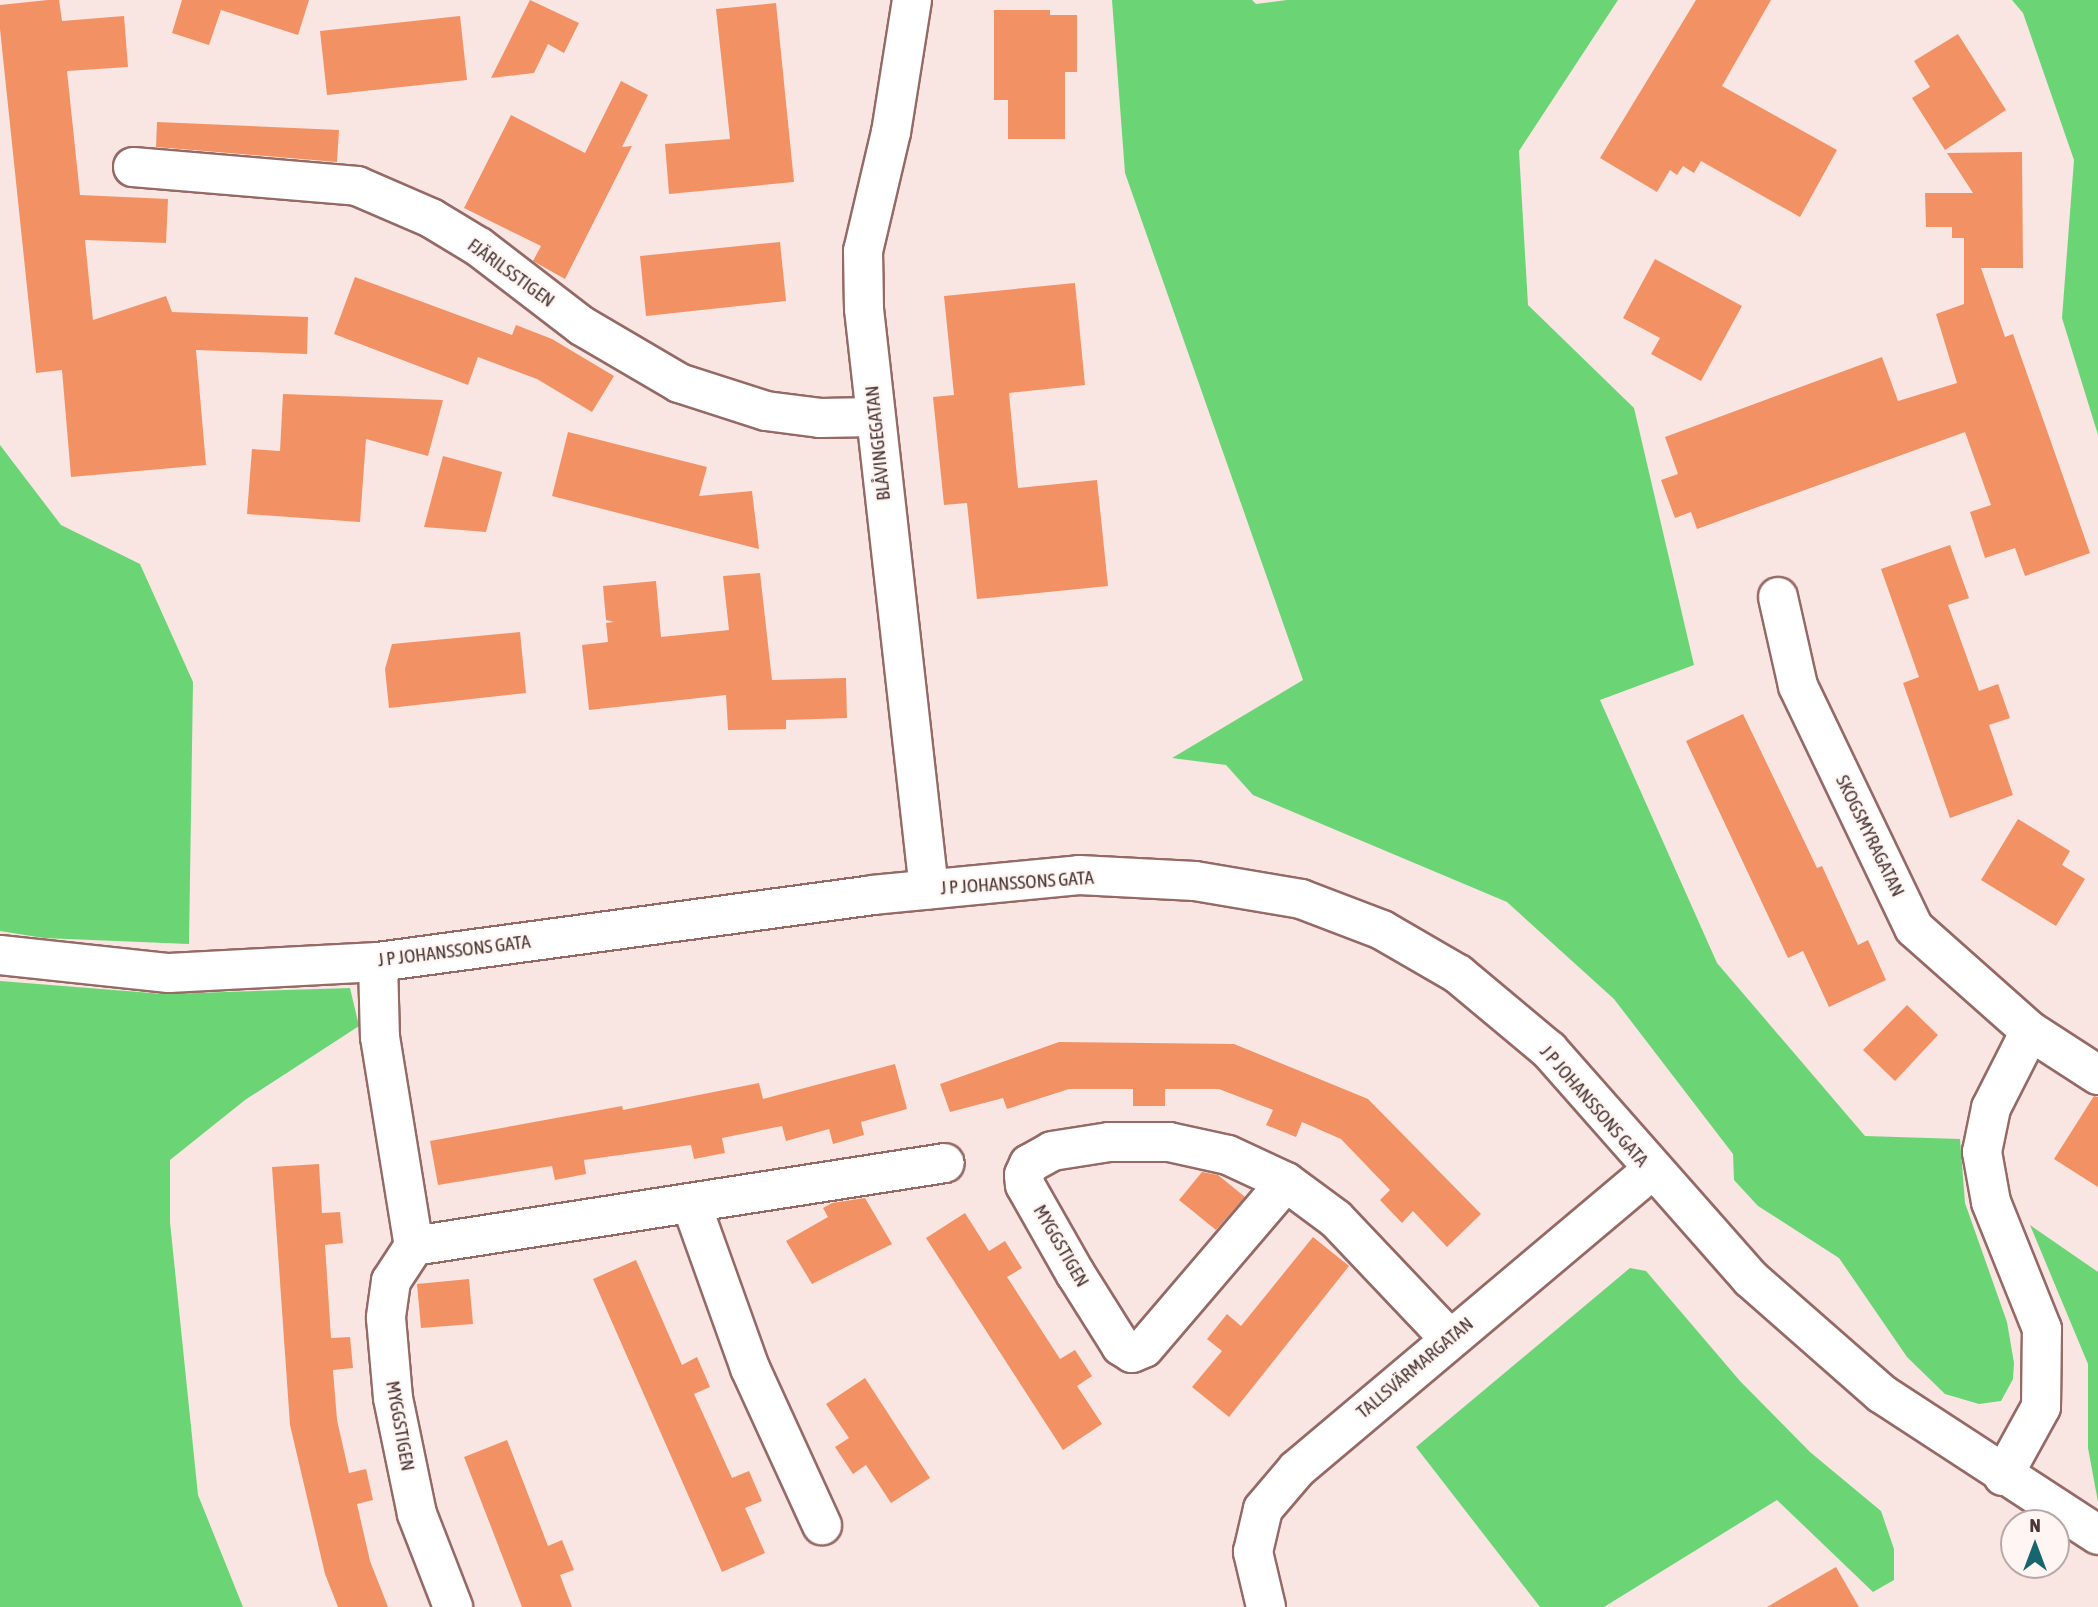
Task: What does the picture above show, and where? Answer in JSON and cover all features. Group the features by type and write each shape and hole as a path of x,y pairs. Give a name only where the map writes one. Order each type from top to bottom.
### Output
{"street":[{"name":"BLÅVINGEGATAN","path":"912,0 891,132 863,251 875,417 929,889"},
{"name":"FJÄRILSSTIGEN","path":"133,167 357,186 420,213 479,247 582,326 633,360 678,383 766,411 820,418 875,417"},
{"name":"SKOGSMYRAGATAN","path":"1778,597 1798,685 1914,928 2030,1031 2098,1075"},
{"name":"J P JOHANSSONS GATA","path":"0,954 169,973 378,962 929,889 1079,875 1195,881 1301,899 1382,930 1458,974 1549,1050 1651,1171 1751,1279 1882,1394 2003,1476 2098,1535"},
{"path":"378,962 380,1037 414,1246 692,1206 945,1163"},
{"path":"2003,1476 2041,1408 2042,1329 1991,1202 1982,1152 1991,1108 2030,1031"},
{"name":"MYGGSTIGEN","path":"1286,1182 1144,1348 1132,1353 1121,1346 1075,1273 1026,1185 1024,1175 1029,1164 1052,1151 1109,1142 1168,1142 1228,1155 1286,1182 1336,1219 1449,1338"},
{"name":"TALLSVÄRMARGATAN","path":"1266,1607 1253,1552 1263,1509 1297,1469 1449,1338 1651,1171"},
{"path":"692,1206 750,1368 822,1525"},
{"name":"MYGGSTIGEN","path":"414,1246 391,1281 386,1318 393,1398 417,1514 453,1607"}],"green space":[{"path":"1112,0 1252,0 1256,4 1287,0 1618,0 1519,151 1528,305 1634,408 1694,665 1600,700 1717,963 1865,1136 1960,1139 1965,1203 2007,1322 2014,1363 2013,1379 2001,1401 1979,1404 1945,1394 1907,1357 1839,1258 1758,1206 1734,1180 1733,1154 1614,999 1507,902 1253,795 1226,765 1172,758 1303,680 1125,173"},
{"path":"2012,0 2098,0 2098,435 2062,318 2074,160 2023,13"},
{"path":"0,445 61,525 140,564 193,682 189,944 44,938 0,931"},
{"path":"0,981 164,994 350,988 359,1026 245,1100 170,1160 170,1222 198,1495 243,1607 0,1607"},
{"path":"2030,1225 2098,1272 2098,1502 2088,1448 2088,1364"},
{"path":"1630,1268 1646,1271 1740,1381 1810,1452 1881,1511 1894,1549 1894,1580 1873,1592 1777,1500 1604,1607 1540,1607 1416,1447"}],"building":[{"path":"59,0 62,21 124,16 128,67 67,71 80,195 168,199 166,243 85,240 93,320 166,296 172,312 308,317 307,354 196,350 206,465 71,477 62,370 36,373 0,29 0,5"},
{"path":"182,0 309,0 298,35 221,10 209,45 172,33"},
{"path":"530,0 579,23 564,53 548,44 534,73 491,78"},
{"path":"1696,0 1771,0 1722,86 1837,150 1800,217 1701,161 1694,173 1683,166 1677,175 1670,170 1657,192 1600,158"},
{"path":"776,3 794,182 669,194 665,144 730,139 716,9"},
{"path":"994,10 1050,10 1050,15 1077,15 1077,72 1065,72 1065,139 1008,139 1008,100 994,100"},
{"path":"460,16 467,80 327,95 320,31"},
{"path":"1958,34 2006,110 1945,150 1912,98 1930,87 1914,61"},
{"path":"621,81 648,95 622,147 632,146 565,279 533,261 541,246 464,208 511,115 585,153"},
{"path":"157,122 339,130 337,162 156,147"},
{"path":"2022,152 2023,268 1981,268 2005,337 2013,334 2090,553 2025,576 2015,548 1985,558 1970,512 1991,505 1965,432 1697,529 1691,512 1675,518 1661,480 1678,474 1665,437 1882,357 1898,401 1957,383 1936,314 1964,304 1964,238 1952,238 1952,227 1926,227 1925,193 1973,193 1947,153"},
{"path":"780,242 786,301 646,316 640,256"},
{"path":"1655,259 1742,306 1701,381 1651,354 1660,338 1623,318"},
{"path":"355,277 512,335 516,325 552,339 614,376 592,412 537,379 478,357 468,385 334,334"},
{"path":"1075,283 1085,385 1009,393 1018,488 1097,480 1108,586 977,599 967,503 944,505 933,397 954,395 944,296"},
{"path":"283,394 443,400 428,456 366,439 360,522 247,514 252,449 280,451"},
{"path":"568,432 707,467 699,496 752,491 759,549 552,496"},
{"path":"443,456 502,472 486,532 424,527"},
{"path":"1950,545 1969,598 1948,605 1979,691 1998,684 2010,718 1989,725 2013,795 1950,818 1903,683 1919,677 1881,569"},
{"path":"760,573 772,680 846,678 847,718 786,720 786,729 728,730 726,695 589,710 582,645 608,642 606,623 614,622 606,620 603,586 656,581 661,637 729,630 723,576"},
{"path":"520,632 526,693 389,708 385,669 392,644"},
{"path":"1743,714 1817,868 1822,866 1858,945 1868,940 1886,980 1829,1007 1803,951 1788,958 1686,741"},
{"path":"2018,819 2070,851 2062,865 2085,879 2056,926 1981,880"},
{"path":"1907,1005 1938,1035 1895,1081 1863,1050"},
{"path":"1059,1042 1234,1044 1368,1099 1481,1214 1447,1247 1413,1211 1402,1223 1380,1200 1390,1190 1341,1139 1302,1122 1296,1137 1266,1125 1273,1110 1219,1089 1165,1089 1165,1106 1133,1106 1133,1089 1069,1089 1007,1109 1003,1098 950,1112 940,1084"},
{"path":"895,1064 907,1109 861,1122 864,1135 833,1144 829,1129 786,1141 782,1126 722,1138 725,1153 694,1159 691,1145 584,1160 586,1174 555,1180 552,1166 438,1185 430,1141 622,1106 623,1110 759,1083 763,1099"},
{"path":"2094,1096 2098,1097 2098,1187 2054,1159"},
{"path":"319,1164 322,1213 340,1212 343,1243 325,1245 331,1338 350,1337 353,1368 333,1370 337,1420 349,1473 366,1469 373,1500 357,1504 370,1561 388,1607 338,1607 325,1574 290,1425 272,1167"},
{"path":"1202,1172 1218,1175 1245,1197 1216,1230 1179,1200"},
{"path":"865,1198 892,1244 812,1284 786,1241 828,1217 823,1208 832,1203"},
{"path":"965,1213 989,1251 1005,1241 1022,1268 1007,1277 1060,1359 1075,1350 1092,1376 1077,1386 1102,1424 1063,1450 926,1238"},
{"path":"1313,1237 1349,1266 1229,1417 1192,1387 1222,1351 1207,1339 1227,1314 1241,1326"},
{"path":"636,1260 682,1365 697,1357 710,1387 694,1394 732,1478 749,1471 762,1501 745,1508 765,1553 722,1572 593,1279"},
{"path":"469,1279 473,1324 421,1328 417,1284"},
{"path":"865,1378 930,1478 891,1503 866,1465 853,1474 835,1447 849,1438 826,1404"},
{"path":"507,1440 548,1546 562,1540 574,1570 560,1575 572,1607 522,1607 464,1457"},
{"path":"1836,1567 1859,1607 1767,1607"}]}
